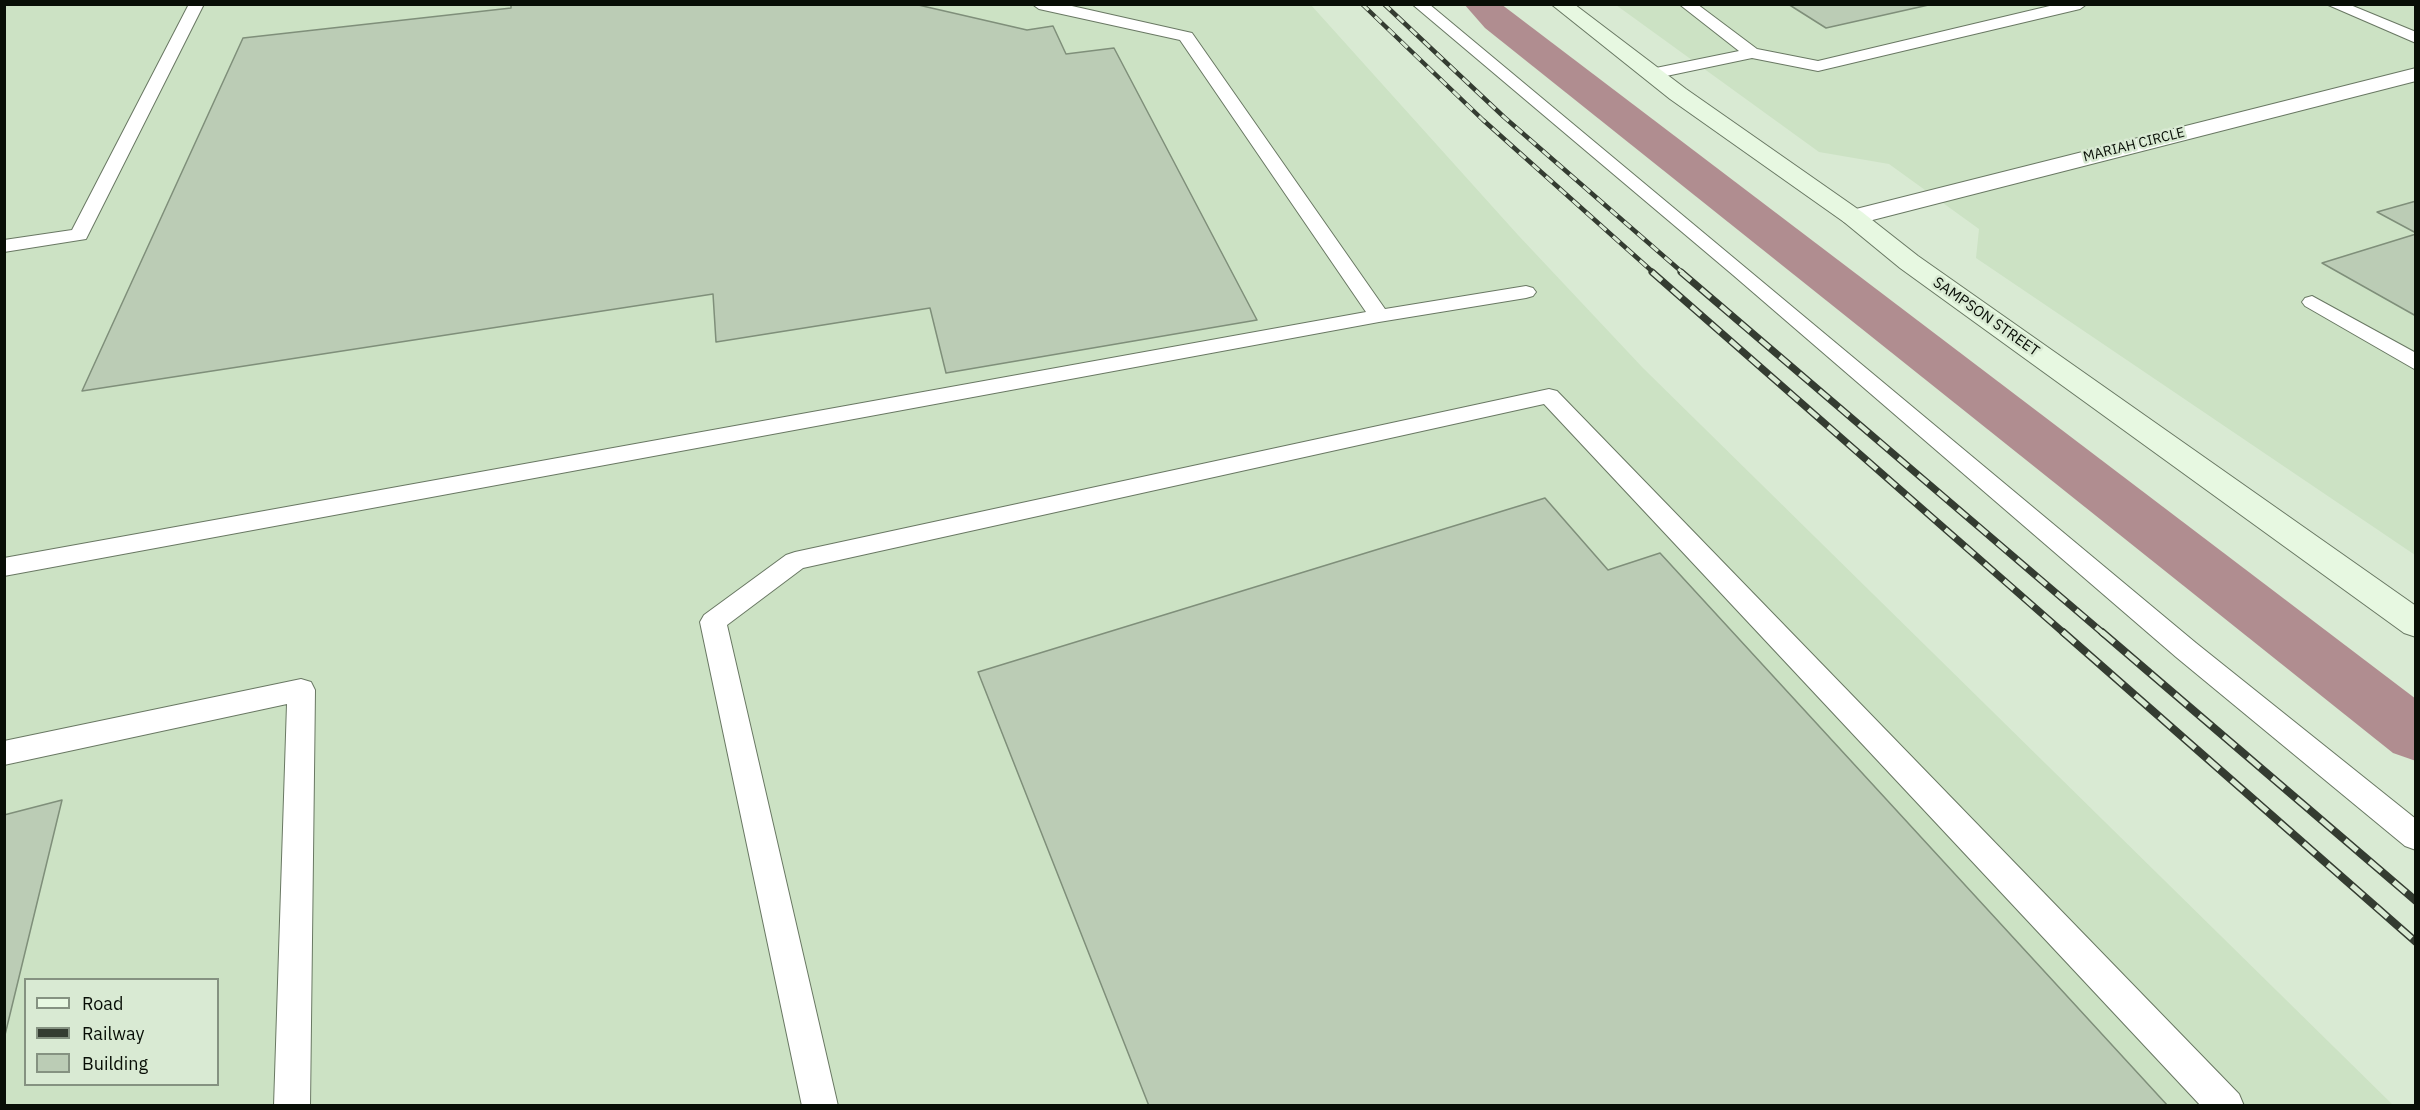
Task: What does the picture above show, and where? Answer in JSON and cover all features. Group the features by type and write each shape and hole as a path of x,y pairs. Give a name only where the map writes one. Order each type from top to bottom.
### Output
{"street":[{"name":"SAMPSON STREET","path":"1561,4 1652,74 1853,217 1908,262 2415,624"},
{"name":"MARIAH CIRCLE","path":"1853,217 2415,74"}],"lane":[{"path":"4,246 79,235 197,4"},
{"path":"1040,4 1186,36 1378,316"},
{"path":"1419,4 1740,271 2186,650 2415,837"},
{"path":"1686,4 1752,53"},
{"path":"1652,74 1752,53 1818,66 2080,4"},
{"path":"2333,4 2415,38"},
{"path":"4,567 1378,316 1526,292"},
{"path":"2312,302 2415,363"},
{"path":"820,1106 713,622 795,561 1549,396 2226,1106"},
{"path":"4,753 301,690 292,1106"}],"shaded area":[{"path":"5,4 1311,5 1518,235 1643,368 2393,1105 5,1106"},
{"path":"1616,5 2415,5 2415,555 1976,258 1979,229 1889,164 1819,152"}],"building":[{"path":"511,4 914,4 1027,30 1053,26 1066,54 1114,48 1257,320 946,373 930,308 716,342 713,294 82,391 243,38 511,8"},
{"path":"1788,4 1933,4 1826,28"},
{"path":"2416,201 2416,233 2377,212"},
{"path":"2416,234 2416,316 2322,263"},
{"path":"1545,498 1608,570 1660,553 2168,1106 1149,1106 978,672"},
{"path":"62,800 4,1039 4,815"}],"waterway":[{"path":"1481,4 1497,21 2416,735"},
{"path":"1775,237 1791,231"}],"railway":[{"path":"1362,4 1483,120 1654,273"},
{"path":"1384,4 1504,117 1683,273"},
{"path":"1652,272 2065,634"},
{"path":"1681,272 2104,634"},
{"path":"2063,632 2416,942"},
{"path":"2102,632 2416,901"}]}
